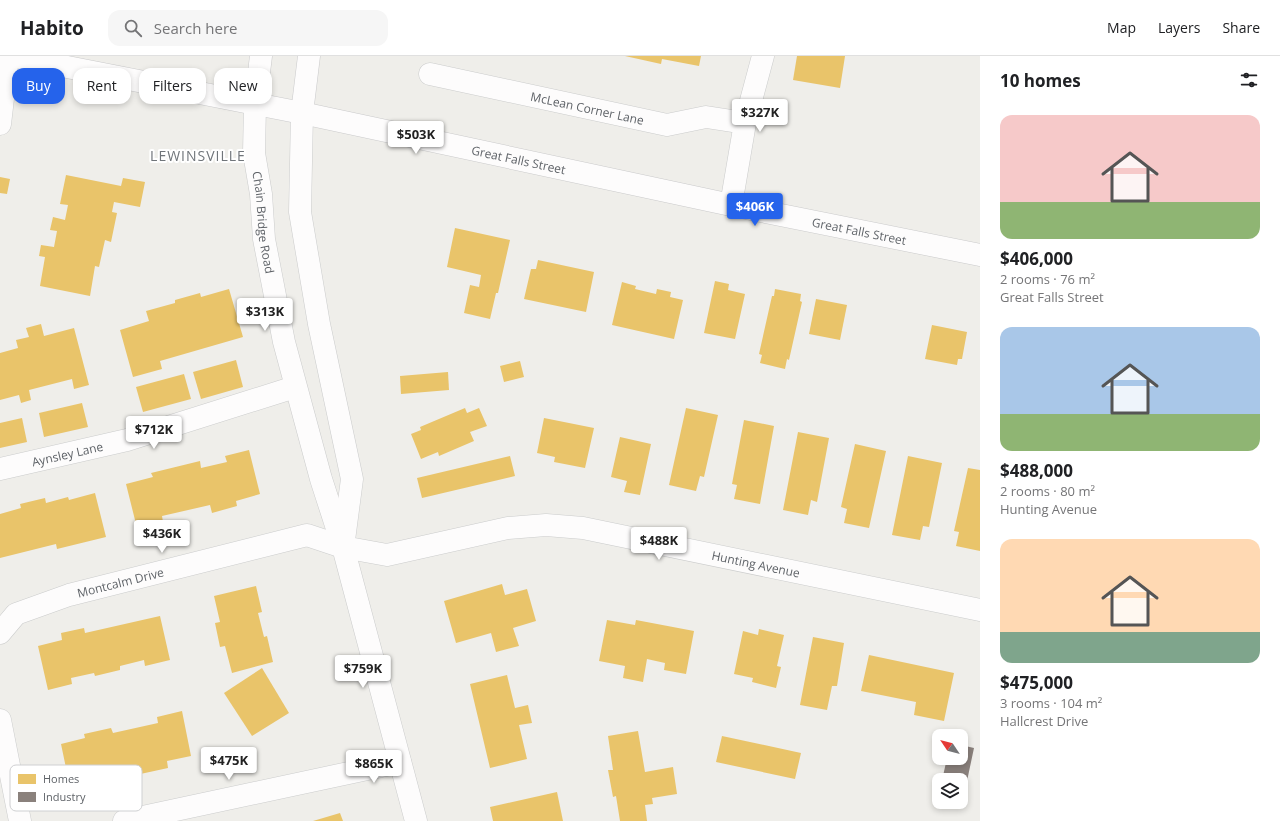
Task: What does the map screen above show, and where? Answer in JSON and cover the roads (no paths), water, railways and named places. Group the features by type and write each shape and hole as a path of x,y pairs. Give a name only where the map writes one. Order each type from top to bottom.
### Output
{"street":[{"name":"Great Falls Street","path":"9,56 302,114 731,205 979,252"},
{"path":"0,124 9,56"},
{"name":"Chain Bridge Road","path":"261,56 255,105 254,153 261,194 264,239 273,288 295,387 343,547 416,821"},
{"name":"Chain Bridge Road","path":"309,56 302,114 300,212 319,324 352,479 343,547"},
{"path":"731,205 745,123 763,56"},
{"name":"McLean Corner Lane","path":"430,74 666,125 706,117 745,123"},
{"name":"Aynsley Lane","path":"0,469 127,440 295,387"},
{"name":"Hunting Avenue","path":"343,547 387,555 508,528 546,525 583,528 980,610"},
{"name":"Montcalm Drive","path":"0,633 16,614 69,595 307,535 343,547"},
{"path":"0,720 10,770"},
{"path":"124,821 400,762"},
{"path":"18,811 20,821"}],"district":[{"name":"LEWINSVILLE","path":"198,155"}]}
